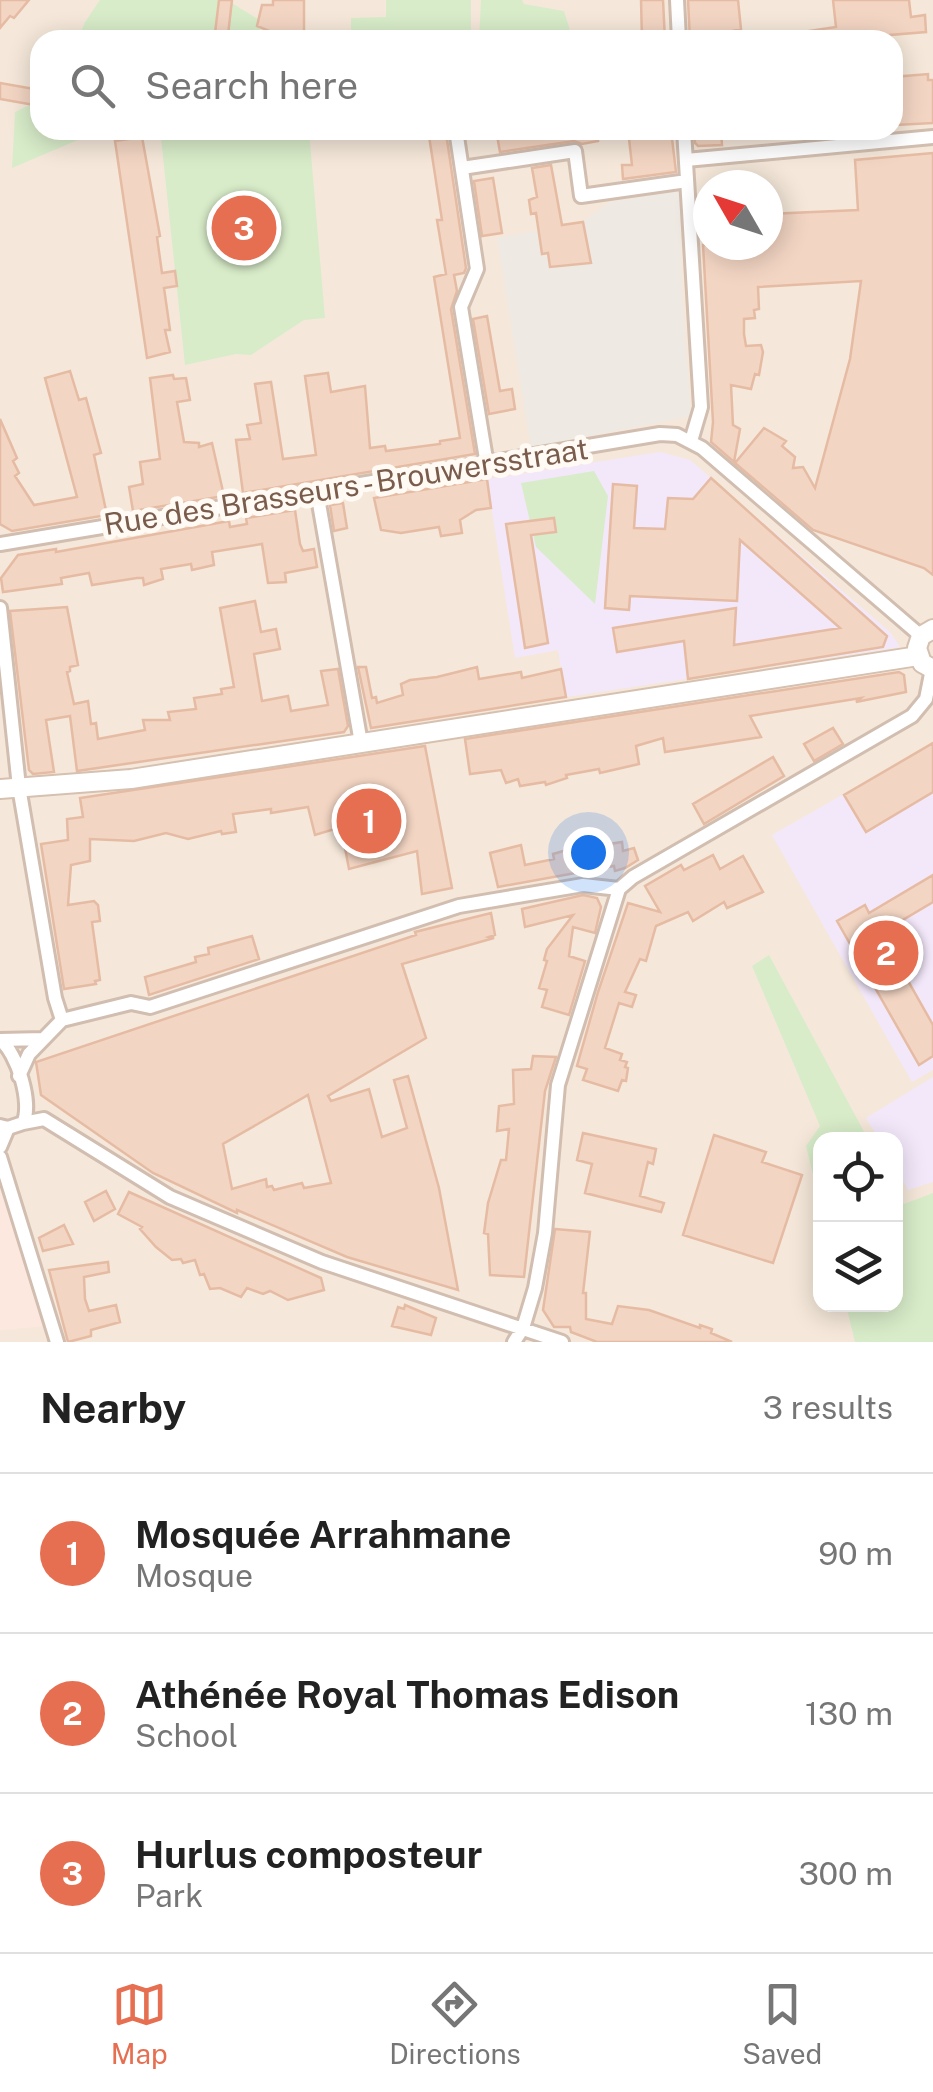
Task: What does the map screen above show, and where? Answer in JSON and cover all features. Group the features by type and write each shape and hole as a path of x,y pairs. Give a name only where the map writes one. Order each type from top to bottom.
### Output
{"street":[{"path":"676,0 678,30"},
{"path":"903,140 933,137"},
{"path":"458,140 478,269 460,307 486,464"},
{"path":"514,1342 523,1328 536,1288 545,1233 558,1085 619,889 650,867 912,716 926,699 928,665 917,644 927,633 691,441 700,407 685,140"},
{"path":"686,160 901,140"},
{"path":"462,168 574,151 581,196 687,180"},
{"name":"Rue des Brasseurs - Brouwersstraat","path":"0,544 660,434 677,434 691,441"},
{"path":"317,492 361,743"},
{"path":"0,608 20,787 62,1020"},
{"path":"0,789 132,779 361,743 928,665"},
{"path":"19,1076 29,1054 62,1020 131,1004 150,1007 459,906 583,884 619,889"},
{"path":"0,1040 44,1038"},
{"path":"0,1040 9,1048 28,1107 23,1123"},
{"path":"0,1147 4,1127 44,1119 170,1197 322,1262 562,1342"},
{"path":"0,1157 56,1341"}],"shaded area":[{"path":"0,0 933,0 933,1342 0,1342"},
{"path":"680,191 682,298 691,416 531,448 497,238 581,223 610,202"},
{"path":"660,452 690,460 890,632 900,647 566,697 558,650 515,658 487,479"},
{"path":"933,743 933,1070 912,1082 772,835"},
{"path":"933,1077 933,1182 908,1190 903,1181 903,1132 875,1132 866,1118"},
{"path":"0,1187 46,1326 0,1330"}],"green space":[{"path":"100,0 227,0 261,21 260,30 82,30"},
{"path":"386,0 471,0 471,30 351,30 351,18 386,17"},
{"path":"481,0 522,0 524,4 564,11 570,30 480,30"},
{"path":"30,105 30,140 78,140 12,168 15,112"},
{"path":"161,140 310,140 325,318 304,320 251,355 236,354 185,365"},
{"path":"594,471 608,496 595,604 536,547 521,483"},
{"path":"769,955 864,1132 816,1132 820,1126 752,966"},
{"path":"813,1136 813,1174 806,1146"},
{"path":"933,1193 933,1342 855,1342 848,1312 903,1312 903,1202"}],"building":[{"path":"0,0 29,0 0,28"},
{"path":"219,0 232,0 229,30 215,30"},
{"path":"273,0 304,0 304,30 267,30 257,26 262,5 273,5"},
{"path":"641,0 663,0 664,30 642,30"},
{"path":"688,0 738,0 741,29 690,30"},
{"path":"833,0 909,0 911,17 925,15 926,32 816,30 836,27"},
{"path":"928,74 928,80 933,80 933,123 903,125 903,76"},
{"path":"0,83 30,88 30,104 0,99"},
{"path":"143,140 160,236 157,237 162,273 175,271 177,286 164,288 170,352 147,358 115,141"},
{"path":"430,140 447,140 466,268 464,273 454,275 457,291 451,309 475,454 243,493 236,440 250,439 247,425 261,423 255,384 271,382 283,459 316,455 305,376 328,373 331,392 365,386 370,448 385,446 386,451 460,438 434,277 446,274 437,220 442,220"},
{"path":"498,140 598,141 574,141 500,152"},
{"path":"629,140 672,140 676,172 623,179 622,165 632,165"},
{"path":"695,140 722,140 722,145 698,146"},
{"path":"933,153 933,575 924,568 813,530 735,463 764,428 786,441 782,446 795,457 793,468 803,467 815,488 850,359 861,281 758,287 759,309 754,310 755,318 744,319 744,334 746,346 761,345 763,352 759,375 755,374 751,389 731,385 733,425 740,429 734,462 711,442 704,260 783,260 783,213 858,210 855,160"},
{"path":"551,165 562,225 583,222 591,263 550,267 548,253 542,254 536,213 531,214 529,200 537,197 532,168"},
{"path":"493,178 502,233 482,236 474,181"},
{"path":"237,229 257,248 245,260 223,241"},
{"path":"487,316 500,391 512,389 515,409 489,414 473,319"},
{"path":"70,371 79,400 86,398 101,453 94,455 107,515 12,531 0,524 0,419 17,458 13,461 19,473 15,476 34,505 77,497 45,378"},
{"path":"173,375 174,379 186,378 190,400 177,402 184,442 199,443 199,447 212,443 224,496 133,511 129,487 143,484 140,462 160,459 150,378"},
{"path":"711,478 887,636 883,647 688,679 684,641 617,652 613,628 736,608 734,645 840,628 740,540 737,601 630,596 629,610 605,608 613,484 637,486 634,528 665,529 668,498 693,499"},
{"path":"487,479 491,508 476,510 460,520 462,533 441,536 439,527 401,533 381,530 374,498"},
{"path":"343,503 347,528 334,531 330,505"},
{"path":"295,510 300,544 303,551 314,549 317,567 285,573 286,582 268,583 262,544 212,552 214,565 192,570 191,564 161,569 163,579 144,585 143,578 137,578 92,585 89,573 61,578 62,584 3,592 1,578 18,555 56,552 229,521 230,527 247,524 246,518"},
{"path":"554,518 556,532 531,535 548,643 525,648 506,524"},
{"path":"255,601 261,632 276,629 280,649 254,654 262,701 288,696 291,711 328,705 321,671 338,669 348,726 344,732 77,771 70,716 46,720 54,772 33,774 29,770 10,611 67,607 78,665 67,672 74,704 88,701 98,739 145,730 143,720 170,720 168,712 196,709 194,698 222,694 221,689 234,687 220,608"},
{"path":"358,667 366,667 372,698 376,697 377,703 403,695 401,684 410,680 477,667 479,679 521,672 522,678 561,669 566,697 371,728"},
{"path":"899,672 904,675 906,692 750,716 761,737 665,752 663,738 636,746 639,764 600,773 599,769 566,775 567,778 546,785 545,782 520,786 518,779 506,783 501,770 470,774 465,739"},
{"path":"833,728 843,744 814,761 804,744"},
{"path":"933,743 933,792 866,832 844,795"},
{"path":"425,746 452,888 422,894 417,851 349,869 341,827 315,835 308,807 233,814 236,832 221,831 188,839 166,833 134,841 90,839 90,861 71,865 68,905 94,901 98,905 100,921 92,922 100,980 64,989 41,844 68,840 67,819 83,817 80,798"},
{"path":"773,757 784,776 704,824 693,804"},
{"path":"622,842 623,851 634,848 638,860 625,868 615,871 614,866 498,887 490,853 521,845 525,865 554,859 553,854 588,844 589,847"},
{"path":"713,855 720,869 743,856 763,892 727,908 724,902 693,921 688,912 656,926 646,961 640,959 625,992 636,995 632,1007 619,1003 605,1048 622,1054 620,1060 627,1062 628,1068 626,1081 622,1080 618,1091 583,1080 587,1069 577,1066 628,903 660,912 645,886 681,865 684,870"},
{"path":"933,875 933,902 881,933 933,1025 933,1056 919,1065 837,921 865,905 869,913"},
{"path":"583,895 597,898 601,907 595,933 573,927 569,956 585,961 569,1015 542,1007 547,990 539,988 547,949 573,915 525,927 522,909"},
{"path":"491,913 495,935 402,964 426,1038 328,1096 331,1101 369,1089 382,1137 407,1128 394,1080 408,1076 439,1188 458,1290 347,1257 237,1213 153,1173 41,1095 36,1062 416,935 415,932","holes":["308,1095 331,1183 304,1188 302,1183 274,1190 267,1187 266,1179 232,1189 223,1144"]},
{"path":"252,936 259,959 149,995 145,977 196,962 195,957 209,954 208,948"},
{"path":"533,1056 556,1057 545,1091 524,1277 490,1275 488,1234 484,1233 488,1203 501,1160 506,1160 509,1129 497,1131 499,1106 514,1104 513,1070 531,1069"},
{"path":"583,1133 656,1149 653,1164 648,1162 640,1196 664,1203 661,1212 585,1193 592,1164 577,1160"},
{"path":"714,1135 766,1152 762,1162 802,1175 773,1263 683,1235"},
{"path":"106,1191 115,1209 94,1221 85,1202"},
{"path":"129,1192 321,1278 324,1290 288,1300 270,1291 263,1294 247,1288 241,1297 220,1288 210,1289 195,1260 172,1260 156,1247 142,1227 118,1214"},
{"path":"64,1225 73,1244 43,1251 39,1238"},
{"path":"555,1229 590,1232 583,1293 586,1319 612,1324 618,1306 649,1310 712,1329 711,1333 732,1342 597,1342 571,1332 570,1327 554,1327 543,1310"},
{"path":"108,1262 109,1272 84,1277 85,1299 89,1311 116,1305 120,1322 68,1342 49,1270"},
{"path":"405,1305 436,1318 431,1335 392,1326 398,1307 404,1309"}],"place":[{"name":"Hurlus composteur","path":"244,228"},
{"name":"Mosquée Arrahmane","path":"369,821"},
{"name":"Athénée Royal Thomas Edison","path":"886,953"}]}
